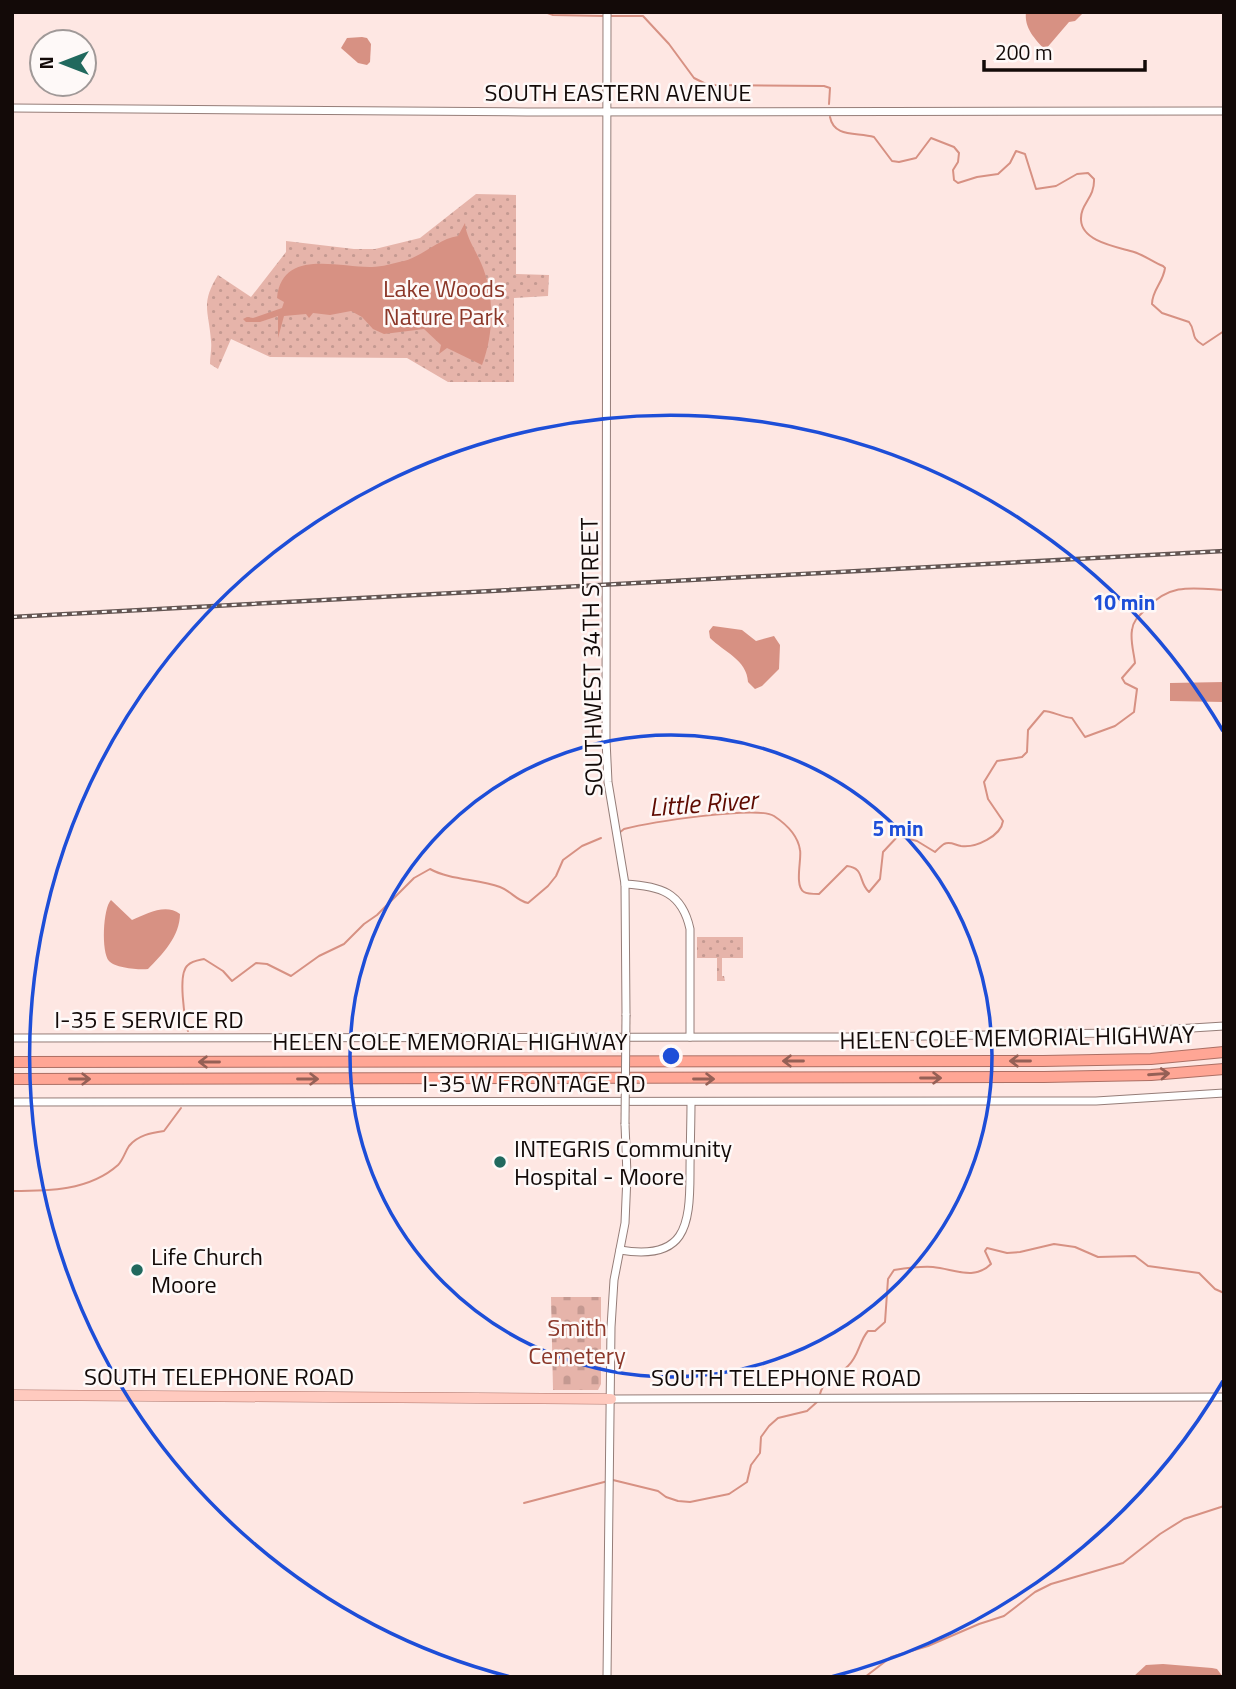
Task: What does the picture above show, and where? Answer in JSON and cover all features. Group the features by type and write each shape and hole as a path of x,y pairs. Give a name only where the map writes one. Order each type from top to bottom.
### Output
{"highway":[{"name":"HELEN COLE MEMORIAL HIGHWAY","path":"12,1062 1066,1061 1151,1059 1224,1052"},
{"name":"HELEN COLE MEMORIAL HIGHWAY","path":"12,1079 1044,1077 1151,1075 1224,1069"}],"main road":[{"name":"SOUTH TELEPHONE ROAD","path":"12,1395 611,1399"}],"street":[{"name":"SOUTHWEST 34TH STREET","path":"607,12 606,740 608,782 625,884 626,1015 626,1197 613,1302 607,1677"},
{"name":"SOUTH EASTERN AVENUE","path":"12,108 514,112 1224,111"},
{"path":"625,884 659,888 681,905 687,914 690,929 690,1037"},
{"name":"I-35 E SERVICE RD","path":"12,1038 874,1037 1112,1033 1224,1026"},
{"name":"I-35 W FRONTAGE RD","path":"12,1102 1096,1101 1224,1093"},
{"path":"620,1250 650,1253 662,1249 678,1237 686,1226 690,1206 691,1102"},
{"name":"SOUTH TELEPHONE ROAD","path":"611,1399 1224,1396"}],"green space":[{"name":"Lake Woods Nature Park","path":"476,194 516,195 516,274 549,275 548,296 514,298 514,382 448,382 407,358 270,357 231,339 218,369 210,364 207,301 218,275 251,297 286,252 286,241 375,249 420,238"},
{"path":"697,937 743,937 743,958 722,958 722,976 725,981 717,981 717,958 697,958"},
{"name":"Smith Cemetery","path":"551,1297 601,1297 601,1384 598,1390 553,1390"}],"shaded area":[{"path":"1026,12 1084,12 1075,21 1069,22 1045,50 1028,28"},
{"path":"347,38 367,38 371,44 370,62 367,65 358,63 341,48"},
{"path":"465,223 486,275 491,301 491,327 482,365 447,348 439,354 441,345 424,329 384,334 373,329 362,317 351,311 330,315 313,313 309,318 306,314 284,316 278,338 278,316 260,322 246,322 243,319 282,308 284,302 277,298 281,282 289,272 301,266 329,264 376,267 404,261 444,240 458,236"},
{"path":"713,626 742,630 756,641 774,636 780,645 779,669 762,686 755,689 748,682 747,674 739,662 710,638 709,631"},
{"path":"1224,682 1224,702 1170,701 1170,683"},
{"path":"111,900 132,920 162,909 180,914 174,937 148,969 122,967 109,961 106,956 104,930 106,912"},
{"path":"1146,1665 1217,1669 1223,1677 1133,1677"}],"waterway":[{"path":"545,12 553,15 603,16"},
{"path":"611,16 643,16 669,44 694,78 708,85 824,86 830,88 829,104"},
{"path":"830,117 832,124 841,131 874,137 892,161 916,158 931,138 954,147 959,153 953,170 954,180 958,183 998,174 1010,163 1016,151 1025,154 1036,189 1056,186 1077,174 1088,173 1094,179 1094,186 1081,214 1087,234 1102,242 1138,253 1163,266 1164,273 1152,304 1162,313 1189,322 1195,337 1203,345 1224,331"},
{"name":"Little River","path":"619,833 624,829 677,819 764,813 778,819 797,840 800,854 799,884 804,892 819,894 847,866 859,872 869,892 880,879 883,852 898,836 917,841 935,852 946,843 967,846 980,843 998,832 1003,821 988,799 984,782 997,761 1022,757 1027,752 1028,730 1044,711 1072,718 1085,737 1115,726 1134,712 1137,689 1125,683 1122,678 1135,663 1132,634 1137,618 1156,600 1173,591 1192,588 1224,590"},
{"name":"Little River","path":"188,1031 182,986 185,970 192,963 204,959 223,971 232,981 256,963 267,964 291,976 319,956 344,944 414,878 430,869 500,887 528,903 548,886 563,860 582,846 601,838"},
{"name":"Little River","path":"12,1191 68,1188 107,1174 118,1165 136,1139 164,1131 181,1108"},
{"path":"820,1394 828,1381 852,1362 868,1331 875,1331 885,1322 888,1279 894,1270 928,1267 964,1273 978,1272 991,1264 985,1251 987,1248 1007,1253 1054,1244 1075,1247 1098,1257 1135,1256 1148,1266 1199,1273 1215,1289 1224,1293"},
{"path":"613,1480 658,1491 678,1501 690,1502 729,1494 747,1482 751,1465 760,1453 761,1437 769,1426 778,1418 807,1411 817,1402"},
{"path":"524,1503 608,1481"},
{"path":"865,1677 891,1657 928,1646 1004,1616 1035,1592 1051,1584 1123,1563 1184,1519 1224,1506"}],"railway":[{"path":"12,617 1224,551"}],"place":[{"name":"INTEGRIS Community Hospital - Moore","path":"500,1162"},
{"name":"Life Church Moore","path":"137,1270"}]}
